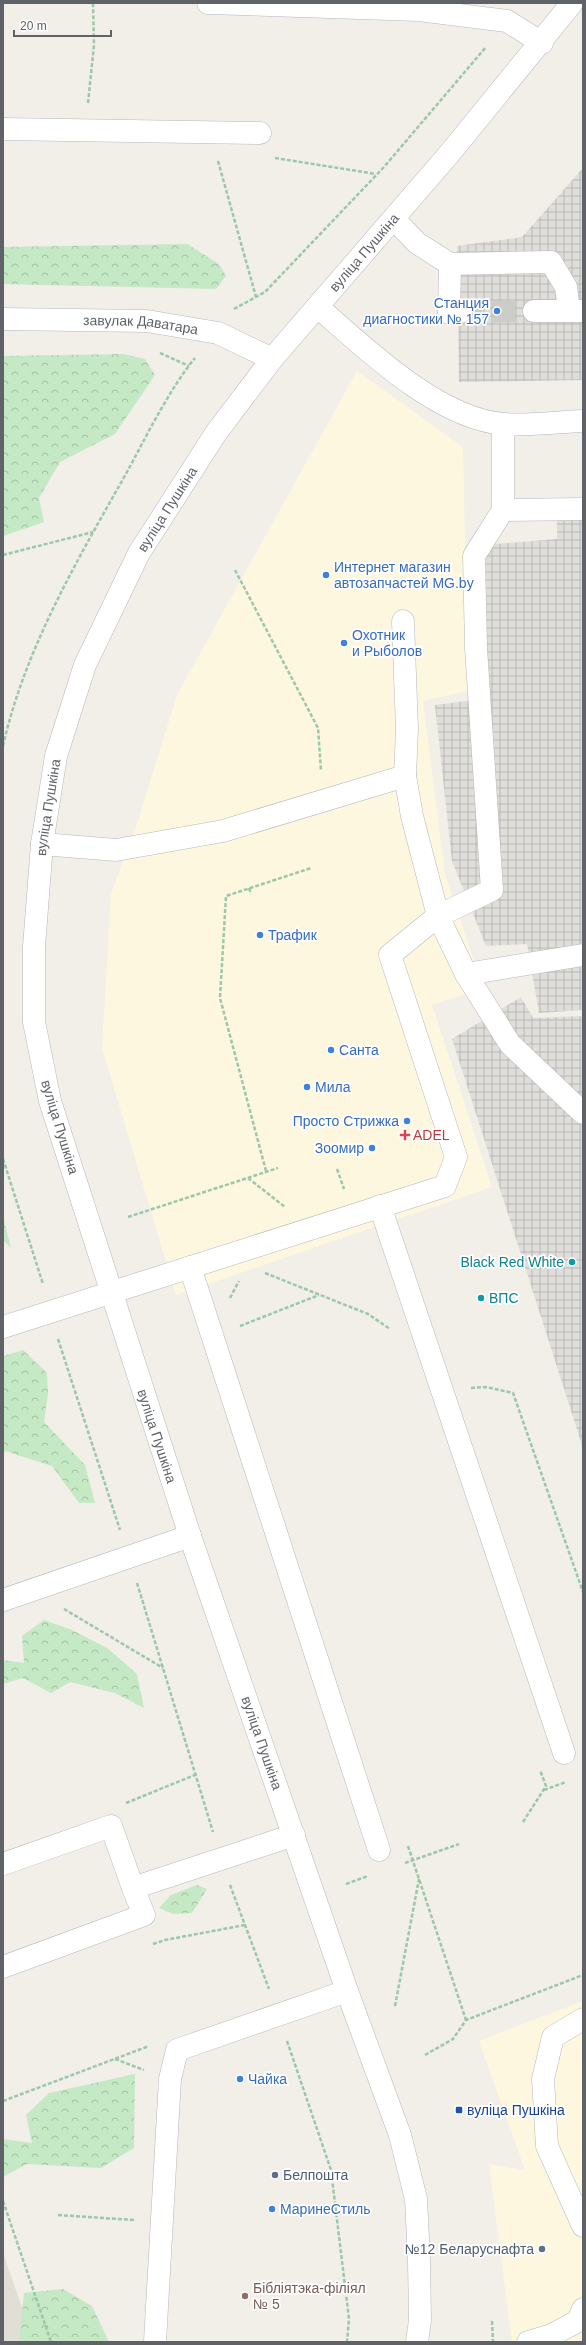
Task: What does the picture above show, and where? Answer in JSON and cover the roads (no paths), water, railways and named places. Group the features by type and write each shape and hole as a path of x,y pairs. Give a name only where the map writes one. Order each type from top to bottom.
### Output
{"street":[{"path":"208,3 419,10 507,21 542,43"},
{"name":"вуліца Пушкіна","path":"417,2342 420,2320 420,2267 416,2199 400,2135 347,1991 190,1536 50,1101 34,1022 34,947 42,844 56,756 85,665 139,553 216,433 272,359 394,219 542,43 572,3"},
{"path":"3,128 260,133"},
{"path":"394,219 417,243 450,264 551,262 566,287 576,311 534,311"},
{"path":"450,264 449,313 460,312"},
{"path":"318,307 398,376 455,411 503,424 583,421"},
{"name":"завулак Даватара","path":"3,320 147,321 218,333 272,359"},
{"path":"3,1327 49,1311 445,1186 456,1157 390,955 438,916 492,890 476,648 474,556 503,510 503,424"},
{"path":"503,510 583,509"},
{"path":"403,621 407,729 405,776 412,816 438,916 466,974 510,1044 574,1093 583,1113"},
{"path":"42,844 116,850 223,831 405,776"},
{"path":"466,974 583,955"},
{"path":"380,1206 564,1753"},
{"path":"190,1267 379,1850"},
{"path":"3,1600 190,1536"},
{"path":"3,1864 111,1826 144,1915 3,1967"},
{"path":"133,1888 294,1835"},
{"path":"155,2342 170,2079 177,2050 347,1991"},
{"path":"583,2019 553,2037 543,2079 547,2146 583,2226"},
{"path":"528,2342 552,2335 578,2321 583,2309"}],"tunnel":[{"path":"460,312 534,311"}],"place":[{"name":"Станция диагностики № 157","path":"497,311"},
{"name":"Интернет магазин автозапчастей MG.by","path":"326,575"},
{"name":"Охотник и Рыболов","path":"344,643"},
{"name":"Трафик","path":"260,935"},
{"name":"Санта","path":"331,1050"},
{"name":"Мила","path":"307,1087"},
{"name":"Просто Стрижка","path":"407,1121"},
{"name":"ADEL","path":"405,1135"},
{"name":"Зоомир","path":"372,1148"},
{"name":"Black Red White","path":"572,1262"},
{"name":"ВПС","path":"481,1298"},
{"name":"Чайка","path":"240,2079"},
{"name":"вуліца Пушкіна","path":"459,2110"},
{"name":"Белпошта","path":"275,2175"},
{"name":"МаринеСтиль","path":"272,2209"},
{"name":"№12 Беларуснафта","path":"542,2249"},
{"name":"Бібліятэка-філіял № 5","path":"245,2296"}]}
